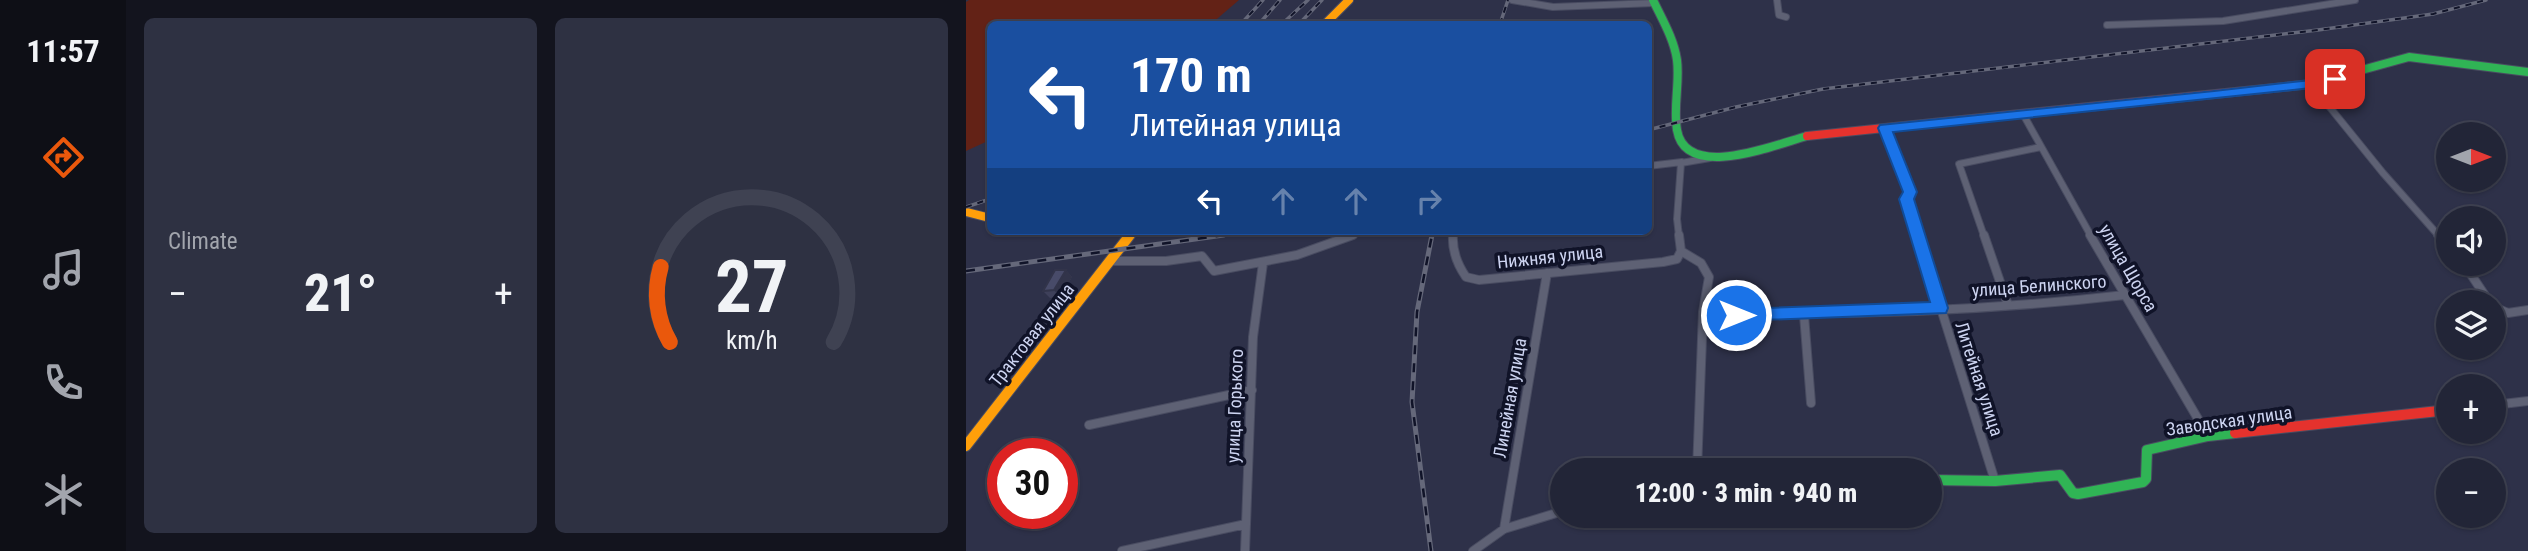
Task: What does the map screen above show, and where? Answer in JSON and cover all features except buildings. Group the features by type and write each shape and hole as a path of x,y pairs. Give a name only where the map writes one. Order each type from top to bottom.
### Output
{"main road":[{"path":"1328,21 1349,0"},
{"path":"1654,1 1675,48 1679,141 1689,153 1713,158 1753,153 1801,137 2311,84 2415,56 2528,72"},
{"path":"966,212 987,217"},
{"name":"Трактовая улица","path":"966,446 1128,235"},
{"name":"Заводская улица","path":"1942,480 1995,481 2060,475 2073,493 2078,494 2143,482 2146,479 2147,450 2208,436 2436,411"}],"street":[{"path":"1512,0 1553,7 1574,3 1654,1"},
{"path":"1777,0 1779,15 1786,17"},
{"path":"2107,25 2223,21 2355,0"},
{"path":"2311,84 2383,173 2436,233"},
{"name":"улица Щорса","path":"2023,114 2208,436"},
{"name":"Литейная улица","path":"1884,128 1910,192 1907,199 1995,481"},
{"path":"2008,305 1959,164 2041,147"},
{"path":"1652,166 1713,158"},
{"path":"1682,162 1677,219 1681,251 1701,263 1708,272 1710,283 1703,313 1697,458"},
{"path":"1109,261 1166,261 1202,256 1213,271 1264,263 1352,235"},
{"name":"Нижняя улица","path":"1452,235 1451,242 1466,277 1479,280 1663,262 1677,259 1681,251"},
{"name":"улица Горького","path":"1245,551 1253,337 1264,263"},
{"name":"Линейная улица","path":"1504,529 1548,273"},
{"name":"улица Белинского","path":"1703,313 1804,315 2048,304 2125,295"},
{"path":"2506,312 2514,314 2528,310"},
{"path":"1804,315 1811,402"},
{"path":"1089,425 1252,390"},
{"path":"2506,404 2528,401"},
{"path":"1473,551 1504,529 1550,515"},
{"path":"1122,551 1246,524"}],"shaded area":[{"path":"1239,0 1214,21 987,21 987,141 966,151 966,2"}],"railway":[{"path":"1244,21 1263,0"},
{"path":"1262,21 1280,0"},
{"path":"1285,21 1308,0"},
{"path":"1302,21 1322,0"},
{"path":"1501,21 1508,0"},
{"path":"1652,129 1736,107 1823,89 2318,30 2433,14 2486,0"},
{"path":"966,207 987,200"},
{"path":"1212,236 1219,235"},
{"path":"966,271 1224,235"},
{"path":"1431,551 1412,402 1417,312 1432,235"}],"traffic: fast":[{"path":"1653,0 1677,60 1677,132 1687,147 1701,155 1717,158 1755,152 1807,136"},
{"path":"2292,86 2311,84 2409,57 2528,72"},
{"path":"1942,480 1995,481 2060,475 2073,493 2078,494 2143,482 2146,479 2147,450 2208,436 2235,433"}],"traffic: slow":[{"path":"1328,21 1349,0"},
{"path":"966,212 987,217"},
{"path":"966,446 1130,235"}],"traffic: jam":[{"path":"1807,136 2292,86"},
{"path":"2235,433 2436,411"}],"route":[{"path":"1736,315 1804,315 1940,308 1907,199 1910,192 1884,128 2214,95 2335,79"}]}
